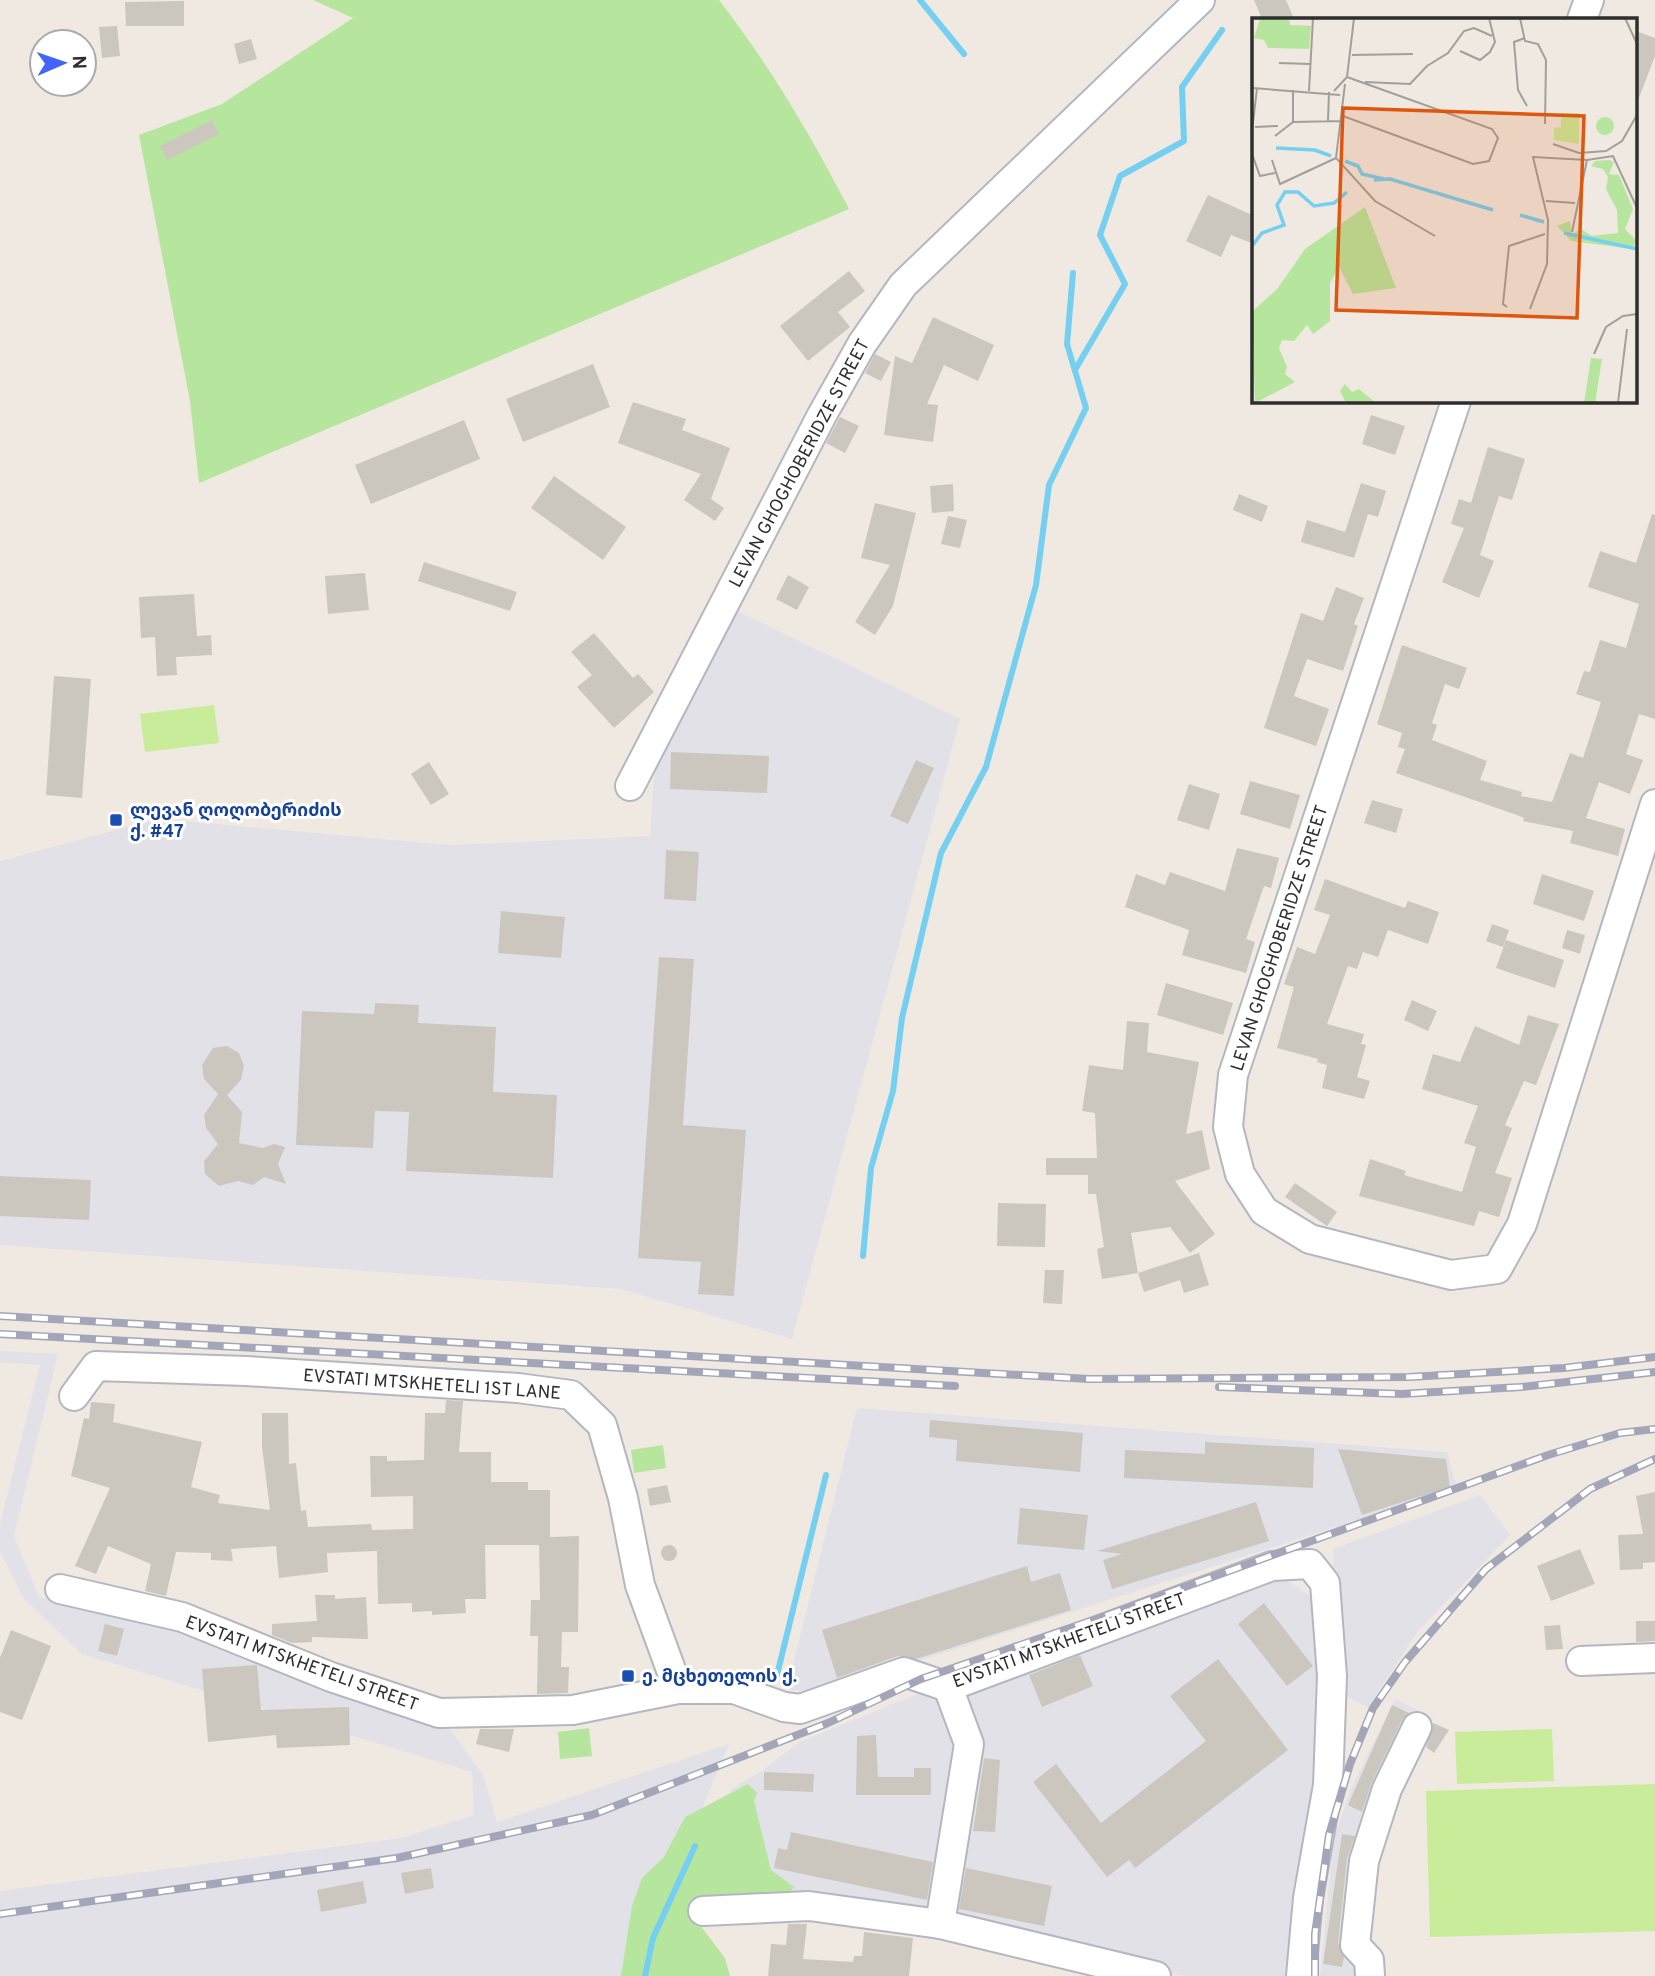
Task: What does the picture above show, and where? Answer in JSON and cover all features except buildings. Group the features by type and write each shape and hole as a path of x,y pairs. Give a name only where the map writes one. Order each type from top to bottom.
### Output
{"street":[{"name":"LEVAN GHOGHOBERIDZE STREET","path":"630,786 822,415 862,344 903,285 1200,0"},
{"path":"1583,18 1589,0"},
{"name":"LEVAN GHOGHOBERIDZE STREET","path":"1456,402 1233,1075 1228,1127 1240,1174 1264,1212 1310,1238 1451,1275 1497,1269 1522,1224 1655,804"},
{"name":"EVSTATI MTSKHETELI 1ST LANE","path":"74,1396 96,1366 246,1371 518,1388 572,1395 602,1425 623,1498 640,1586 678,1689"},
{"name":"EVSTATI MTSKHETELI STREET","path":"60,1589 182,1618 331,1677 439,1713 573,1710 678,1689 734,1689 784,1707 800,1709 904,1672 948,1687 1272,1566 1310,1564 1325,1583 1332,1676 1328,1785 1308,1898 1301,1976"},
{"path":"1581,1661 1655,1658"},
{"path":"940,1924 970,1744 948,1687"},
{"path":"1370,1976 1369,1960 1354,1945 1364,1861 1387,1789 1417,1727"},
{"path":"703,1911 809,1906 940,1924 1156,1976"}],"shaded area":[{"path":"731,608 960,719 792,1339 620,1289 0,1245 0,861 157,819 450,845 650,836 655,763"},
{"path":"0,1351 58,1354 14,1536 39,1597 139,1618 450,1729 483,1775 497,1822 729,1744 632,1976 0,1976 0,1891 401,1838 474,1815 472,1772 82,1654 23,1598 0,1550 0,1524 40,1365 0,1362"},
{"path":"857,1408 1447,1452 1457,1488 819,1693 787,1689"},
{"path":"1480,1495 1510,1535 1417,1632 1368,1708 1338,1691 1333,1549"},
{"path":"1276,1574 1319,1601 1325,1717 1295,1976 1183,1976 858,1901 693,1899 731,1789 763,1770 799,1742 920,1693 931,1700"},
{"path":"1395,1699 1433,1718 1368,1859 1363,1949 1376,1976 1320,1976 1334,1838 1351,1789"}],"green space":[{"path":"313,0 719,0 789,102 849,209 199,483 190,401 139,135 222,104 353,18"},
{"path":"214,705 219,743 145,752 140,714"},
{"path":"663,1445 666,1468 634,1473 631,1450"},
{"path":"589,1728 592,1756 560,1759 558,1732"},
{"path":"1552,1729 1554,1781 1457,1784 1455,1732"},
{"path":"748,1784 757,1793 754,1801 771,1870 794,1887 785,1898 690,1912 725,1958 730,1976 621,1976 632,1906 642,1878 664,1857 685,1817"},
{"path":"1655,1784 1655,1931 1430,1937 1426,1791"}],"waterway":[{"path":"920,0 964,54"},
{"path":"1075,370 1125,284 1100,235 1120,176 1184,141 1182,87 1222,30"},
{"path":"863,1256 871,1168 893,1091 902,1018 941,853 986,767 1036,585 1049,485 1086,408 1067,344 1073,273"},
{"path":"776,1679 826,1475"},
{"path":"645,1976 653,1938 695,1846"}],"railway":[{"path":"0,1316 1089,1379 1409,1377 1564,1368 1655,1357"},
{"path":"0,1334 955,1386"},
{"path":"1219,1387 1401,1394 1521,1387 1655,1372"},
{"path":"0,1914 397,1858 592,1815 828,1723 921,1679 1105,1616 1548,1455 1620,1433 1655,1429"},
{"path":"1315,1976 1315,1934 1329,1835 1350,1764 1373,1708 1405,1662 1486,1569 1590,1489 1655,1459"}],"place":[{"name":"ლევან ღოღობერიძის ქ. #47","path":"116,820"},
{"name":"ე. მცხეთელის ქ.","path":"628,1676"}]}
